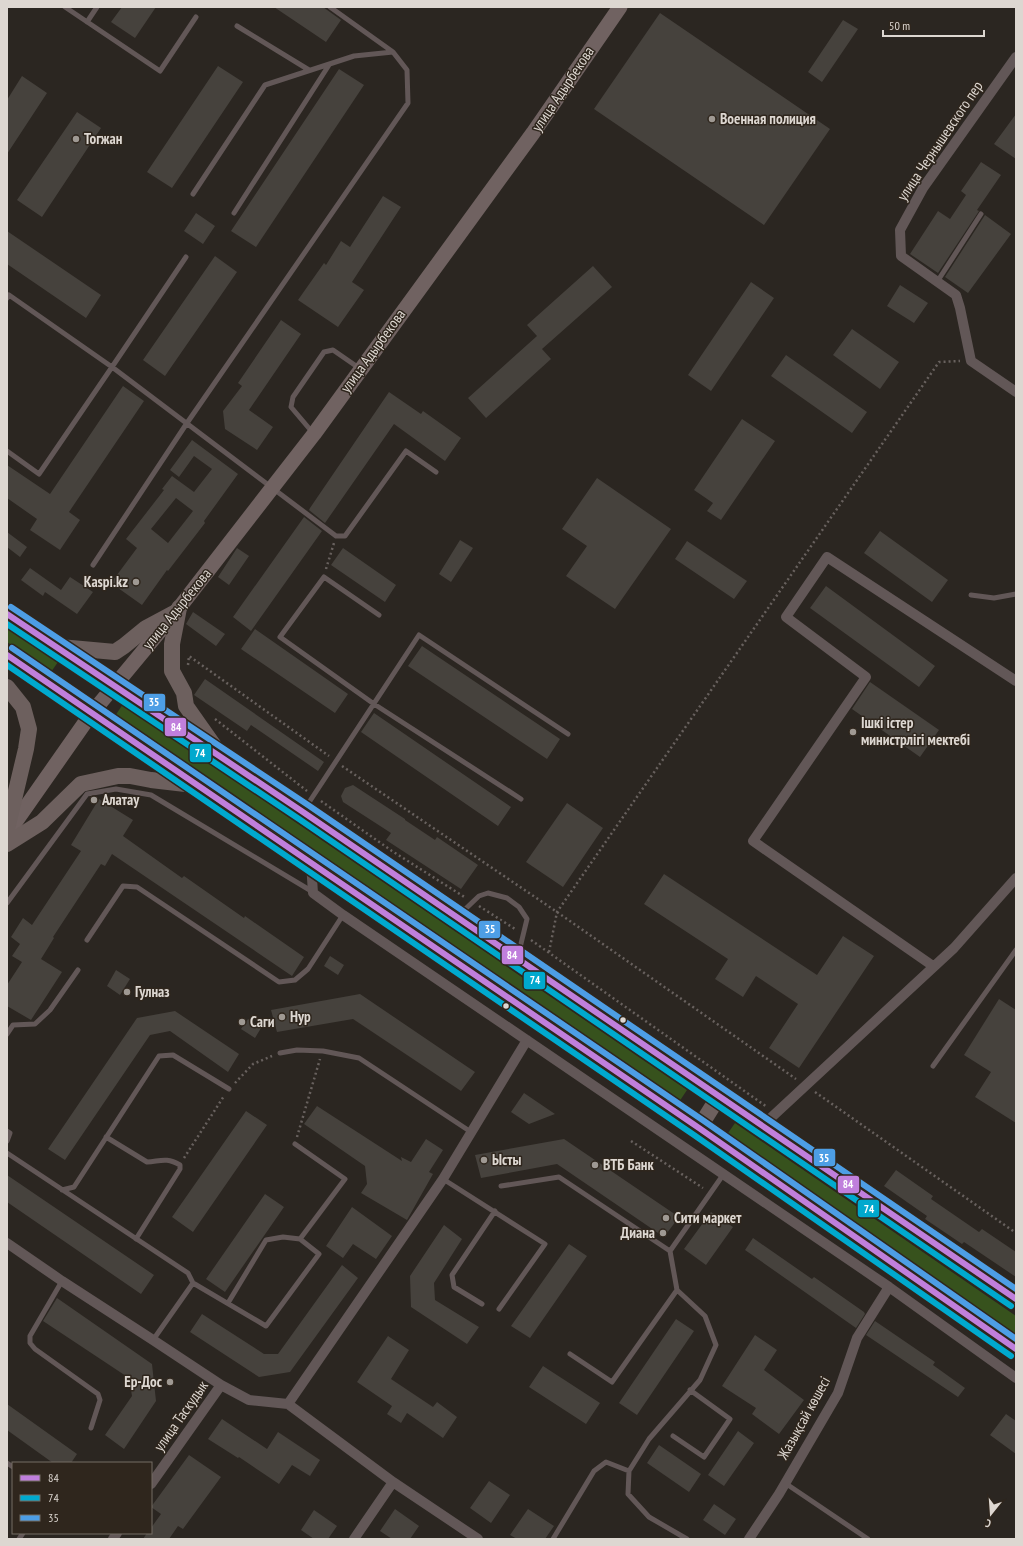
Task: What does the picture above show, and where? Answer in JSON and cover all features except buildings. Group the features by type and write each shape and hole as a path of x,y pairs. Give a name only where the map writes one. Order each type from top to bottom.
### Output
{"main road":[{"name":"улица Адырбекова","path":"7,834 91,714 177,611 314,434 533,133 620,7"},
{"path":"55,646 115,652 146,628 177,611"},
{"path":"177,611 172,644 172,671 184,693 186,706 225,760"},
{"path":"7,614 302,812 1016,1299"},
{"path":"7,655 196,786 699,1128 1016,1349"},
{"path":"7,687 23,707 29,729 7,829"},
{"path":"7,844 42,822 81,784 118,776 130,776 196,786"},
{"path":"699,1128 719,1096"}],"street":[{"name":"улица Чернышевского пер","path":"971,361 956,295 901,256 900,230 923,188 1016,57"},
{"path":"971,361 1016,392"},
{"path":"933,966 753,841 866,677 786,617 827,557 1016,681"},
{"path":"311,864 313,892 343,915 889,1287 1016,1378"},
{"path":"762,1126 954,948 1016,878"},
{"path":"288,1404 443,1179 527,1040"},
{"path":"7,1243 62,1281 221,1385 249,1400 288,1404 394,1482 478,1539"},
{"name":"Жазықсай көшесі","path":"749,1539 785,1483 838,1393 857,1338 889,1287"},
{"name":"улица Таскудык","path":"152,1483 221,1385"},
{"path":"354,1539 394,1482"}],"lane":[{"path":"65,7 160,71 196,17"},
{"path":"87,22 97,7"},
{"path":"93,565 187,423 408,103 407,70 393,52 330,7"},
{"path":"237,26 309,70"},
{"path":"193,194 264,85 354,56 393,52"},
{"path":"234,213 329,65"},
{"path":"937,282 980,214"},
{"path":"7,451 40,474 186,257"},
{"path":"8,296 112,367 336,536 344,536 406,450 436,472"},
{"path":"314,434 291,407 293,396 324,352 333,350 360,369"},
{"path":"379,615 324,577 280,637 374,704 521,799"},
{"path":"971,595 994,598 1016,594"},
{"path":"302,812 419,635 568,734"},
{"path":"7,903 87,794 116,789 151,795 313,892"},
{"path":"87,940 123,886 136,887 279,982 295,980 308,969 343,915"},
{"path":"456,917 479,896 488,893 507,898 520,907 527,919 523,942 517,959"},
{"path":"933,1066 1016,950"},
{"path":"7,1034 13,1025 35,1024 50,1010 78,970"},
{"path":"280,1053 297,1050 323,1051 359,1058 471,1132"},
{"path":"62,1190 74,1187 159,1056 173,1055 229,1089"},
{"path":"7,1131 10,1133 7,1141"},
{"path":"106,1137 147,1162 163,1159 180,1165 180,1168 136,1239"},
{"path":"295,1144 346,1179 300,1239"},
{"path":"7,1153 188,1273 193,1283 228,1304 266,1326 319,1254 300,1239 283,1237 266,1240 228,1304"},
{"path":"687,1539 649,1517 628,1494 629,1471 649,1439 700,1380 716,1345 705,1316 677,1290 670,1251 723,1174"},
{"path":"501,1186 559,1177 670,1251"},
{"path":"443,1179 545,1244 499,1309"},
{"path":"482,1304 454,1287 452,1275 495,1212"},
{"path":"62,1281 30,1336 30,1343 35,1349 98,1394 100,1400 91,1428"},
{"path":"153,1340 193,1283"},
{"path":"570,1354 612,1382 677,1290"},
{"path":"673,1436 704,1457 730,1419 690,1390"},
{"path":"553,1539 594,1470 606,1462 629,1471"},
{"path":"785,1483 868,1539"}],"path":[{"path":"549,952 557,912 939,362 971,361"},
{"path":"324,577 336,536"},
{"path":"187,671 189,656 336,762 557,912 1016,1233"},
{"path":"295,1144 323,1051"},
{"path":"180,1165 229,1089 253,1064 280,1053"},
{"path":"632,1141 710,1193"}],"green space":[{"path":"7,627 58,662 51,672 7,642"},
{"path":"123,704 687,1090 679,1102 115,716"},
{"path":"735,1123 1016,1316 1016,1334 726,1136"}],"transit line":[{"name":"35","path":"11,607 308,805 1016,1289"},
{"name":"84","path":"7,614 303,812 1016,1299"},
{"name":"74","path":"7,624 299,819 1011,1306"},
{"name":"35","path":"12,648 704,1121 1016,1339"},
{"name":"84","path":"7,655 699,1128 1016,1349"},
{"name":"74","path":"7,665 694,1135 1011,1356"}],"place":[{"name":"Военная полиция","path":"712,119"},
{"name":"Тогжан","path":"76,139"},
{"name":"Kaspi.kz","path":"136,582"},
{"name":"Ішкі істер министрлігі мектебі","path":"853,732"},
{"name":"Алатау","path":"94,800"},
{"name":"Гулназ","path":"127,992"},
{"name":"Нур","path":"282,1017"},
{"name":"Саги","path":"242,1022"},
{"name":"Ысты","path":"484,1160"},
{"name":"ВТБ Банк","path":"595,1165"},
{"name":"Сити маркет","path":"666,1218"},
{"name":"Диана","path":"663,1233"},
{"name":"Ер-Дос","path":"170,1382"}]}
